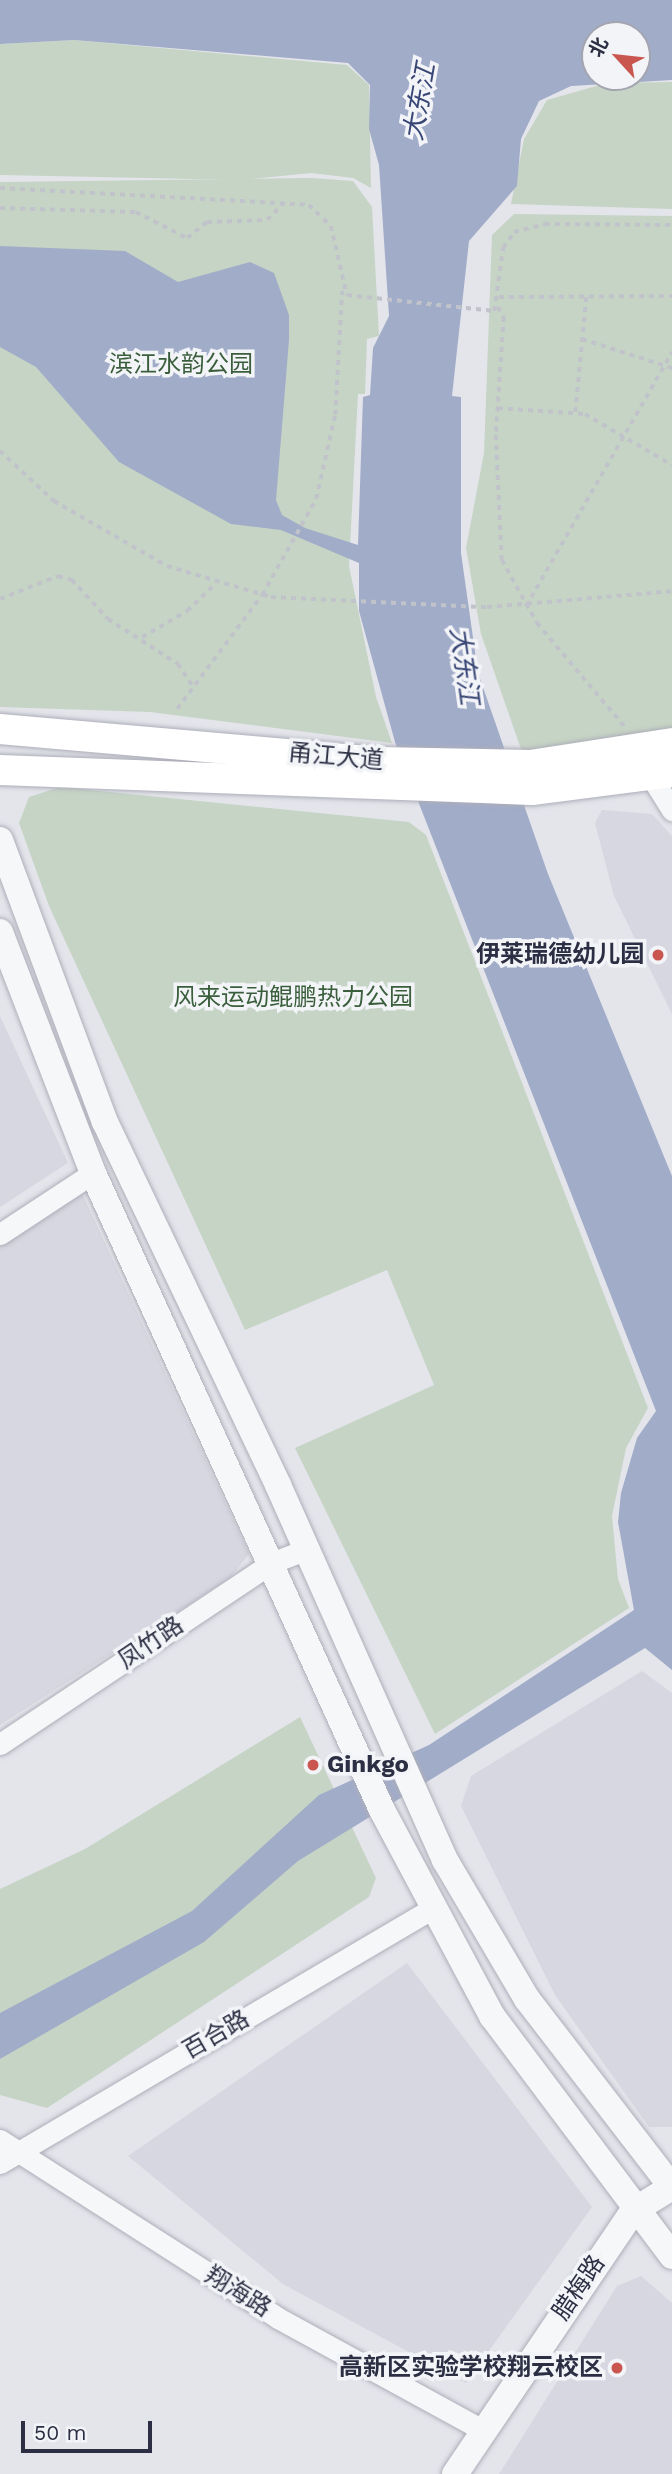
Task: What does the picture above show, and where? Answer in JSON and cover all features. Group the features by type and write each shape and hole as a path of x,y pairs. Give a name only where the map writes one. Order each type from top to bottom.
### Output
{"main road":[{"name":"甬江大道","path":"0,729 379,775"},
{"name":"甬江大道","path":"512,777 672,743"},
{"name":"甬江大道","path":"0,770 512,777 662,775"}],"street":[{"path":"662,775 672,810"},
{"path":"0,840 105,1122 307,1549 414,1795 527,1999 670,2177"},
{"path":"0,932 93,1173 383,1810 492,2016 634,2211 672,2256"},
{"path":"0,1234 93,1173"},
{"name":"凤竹路","path":"0,1744 271,1563 307,1549"},
{"name":"百合路","path":"5,2152 433,1908"},
{"name":"翔海路","path":"5,2152 278,2318 484,2431"},
{"name":"腊梅路","path":"455,2474 634,2211 670,2177"}],"path":[{"path":"0,188 284,203 323,212 342,288 328,460 316,499 262,595 177,709"},
{"path":"0,208 136,212 187,238 207,222 267,220 284,203"},
{"path":"496,309 503,248 514,232 545,225 672,225"},
{"path":"342,288 358,301 496,309 504,317 498,408 497,533 502,560 526,606 635,739"},
{"path":"575,412 586,296"},
{"path":"499,297 672,296"},
{"path":"582,339 672,368"},
{"path":"526,606 672,352"},
{"path":"498,408 575,412 672,465"},
{"path":"0,451 54,501 167,566 262,595 333,603 487,607 526,606 672,591"},
{"path":"0,599 58,576 86,590 107,619 142,637 178,664 193,687"},
{"path":"142,637 187,611 216,583"}],"shaded area":[{"name":"伊莱瑞德幼儿园","path":"602,810 652,814 672,836 672,1014 614,896 595,823"},
{"path":"0,1016 68,1163 0,1207"},
{"path":"81,1191 249,1554 230,1578 0,1725 0,1246"},
{"path":"642,1671 672,1693 672,2127 649,2127 555,1995 461,1806 471,1776"},
{"path":"407,1963 592,2207 466,2383 283,2284 128,2156"},
{"name":"高新区实验学校翔云校区","path":"641,2276 672,2303 672,2474 499,2474 617,2286"}],"green space":[{"path":"74,40 347,65 369,85 371,188 353,178 311,173 242,180 0,175 0,44"},
{"path":"651,82 672,82 672,209 511,204 524,139 547,100 581,90 651,91"},
{"name":"滨江水韵公园","path":"311,178 353,181 372,207 379,336 367,339 365,394 358,394 349,566 376,697 392,743 150,712 0,707 0,182"},
{"path":"514,214 672,216 672,729 522,752 481,634 466,548 484,453 492,235"},
{"name":"风来运动鲲鹏热力公园","path":"60,787 409,822 426,835 648,1408 626,1448 612,1516 618,1579 629,1608 435,1734 295,1448 434,1385 387,1270 245,1330 49,906 19,823 29,797"},
{"path":"300,1717 376,1878 369,1897 47,2108 0,2095 0,1889 85,1849"}],"water":[{"name":"大东江","path":"0,0 672,0 672,80 651,81 651,21 581,21 581,85 571,86 539,101 521,139 517,186 469,241 452,396 461,397 461,553 478,673 548,874 672,1176 672,1670 645,1648 298,1861 204,1942 0,2059 0,2013 192,1911 319,1795 429,1745 634,1610 618,1522 621,1493 637,1438 656,1411 395,742 359,611 359,563 281,530 231,524 119,462 36,367 0,347 0,246 125,251 178,282 250,262 274,273 289,315 276,500 282,515 305,528 358,545 363,397 370,395 373,348 389,316 379,165 369,129 370,85 348,63 74,40 0,44"}],"place":[{"name":"伊莱瑞德幼儿园","path":"658,955"},
{"name":"Ginkgo","path":"313,1765"},
{"name":"高新区实验学校翔云校区","path":"617,2368"}]}
